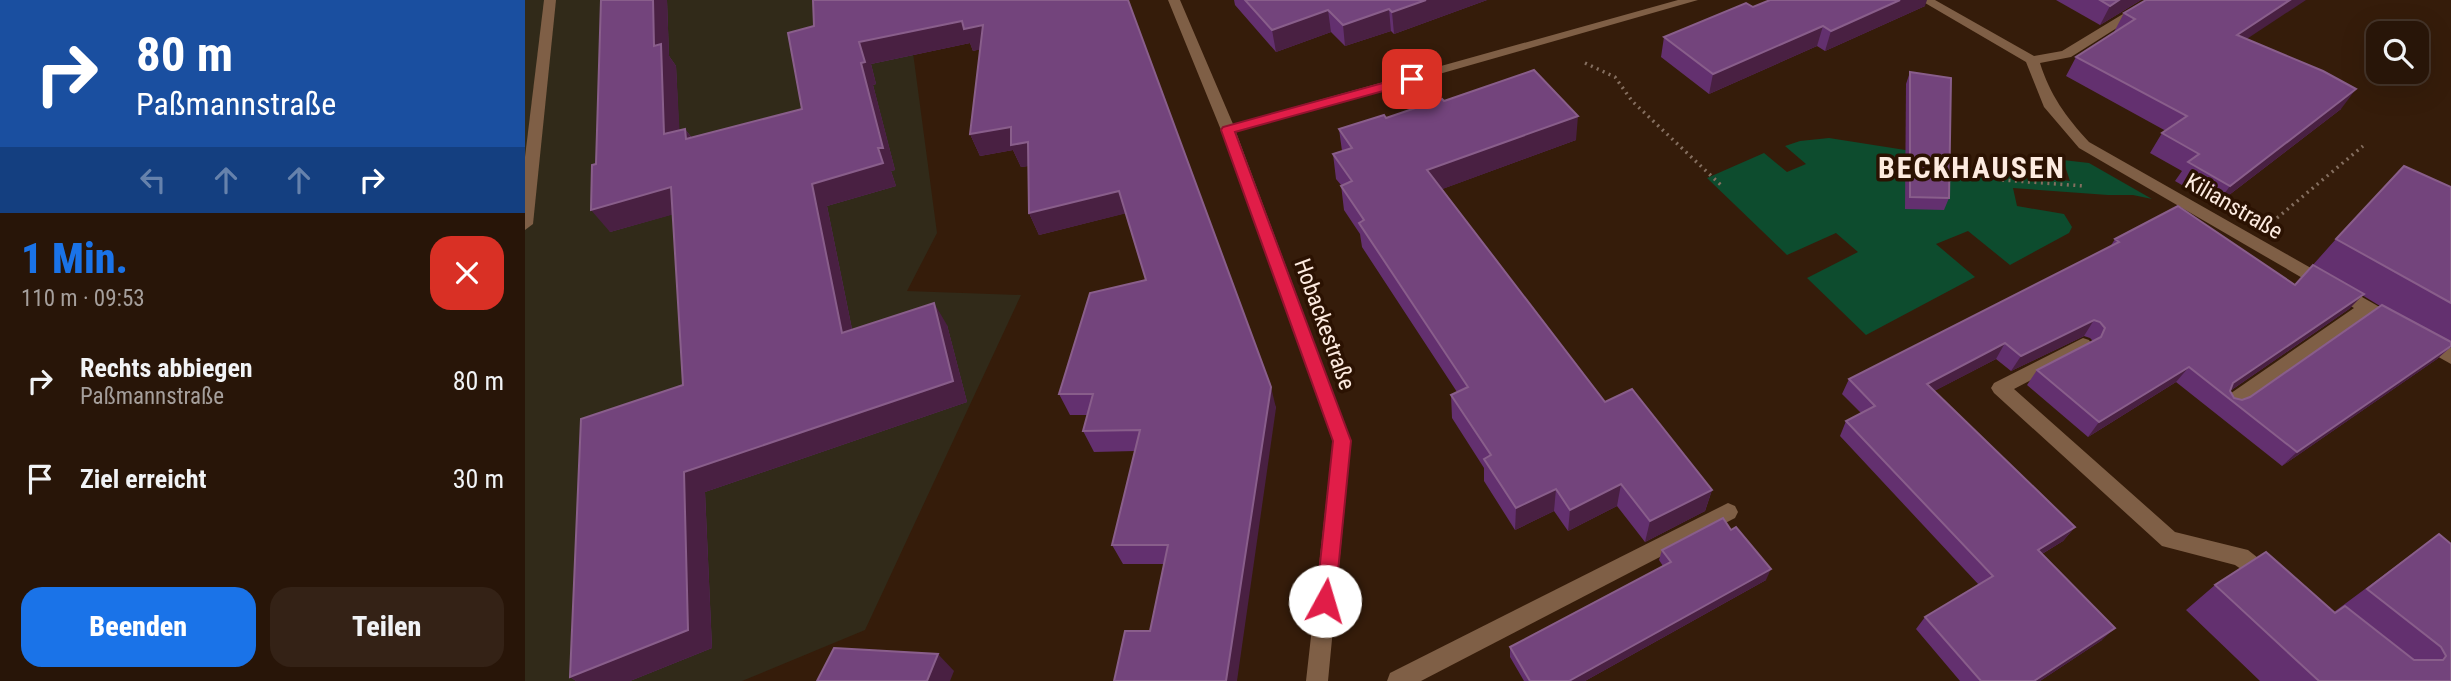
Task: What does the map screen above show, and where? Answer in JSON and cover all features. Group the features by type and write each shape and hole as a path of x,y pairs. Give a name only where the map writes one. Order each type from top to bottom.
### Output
{"street":[{"path":"525,224 550,0"},
{"name":"Hobackestraße","path":"1174,0 1228,130 1342,441 1317,681"},
{"path":"1228,130 1543,43 1661,4 1692,0"},
{"path":"1926,0 2032,60 2066,54 2155,0"},
{"name":"Kilianstraße","path":"2032,60 2053,113 2084,145 2451,357"},
{"path":"2228,405 2367,308"},
{"path":"2083,345 2000,388 2169,540 2241,557 2284,592"},
{"path":"1398,681 1728,512"}],"path":[{"path":"1543,43 1615,77 1632,101 1723,187"},
{"path":"2249,241 2363,146"},
{"path":"2002,180 2097,187 2144,181"}],"shaded area":[{"path":"525,0 906,0 937,233 907,291 1021,295 865,630 742,681 525,681"}],"green space":[{"path":"1829,138 1937,155 1939,164 2070,181 2063,160 2089,163 2152,199 2133,195 2013,188 2017,206 2064,214 2072,227 2069,233 2010,265 1968,231 1936,244 1975,277 1866,335 1807,278 1858,252 1836,233 1787,255 1707,178 1764,153 1787,172 1806,164 1785,146 1800,141"}],"building":[{"path":"601,0 653,0 654,46 661,44 664,134 685,129 686,139 802,109 788,33 814,26 813,0 1128,0 1271,387 1226,681 1114,681 1125,631 1150,631 1168,545 1112,545 1140,430 1083,431 1093,394 1059,394 1090,293 1146,280 1119,191 1029,213 1028,142 1011,145 1011,127 970,134 983,25 964,29 962,21 859,42 865,62 861,63 883,148 878,148 883,163 812,184 842,333 934,303 953,381 684,472 688,630 570,677 581,419 683,385 671,187 591,210 592,165 596,164"},
{"path":"1245,0 1426,0 1343,25 1328,10 1272,30"},
{"path":"1770,0 1900,0 1831,31 1823,26 1713,74 1664,37 1746,3 1753,7"},
{"path":"2100,0 2119,0 2110,6"},
{"path":"2146,0 2290,0 2237,35 2323,71 2356,89 2230,186 2188,162 2199,154 2162,133 2187,116 2076,57 2135,19 2124,13"},
{"path":"1534,70 1578,116 1427,170 1605,402 1632,389 1712,490 1650,521 1621,484 1570,510 1556,489 1516,508 1484,459 1491,455 1451,395 1468,387 1359,223 1364,220 1341,186 1352,181 1333,154 1352,148 1339,129 1384,115 1386,118 1442,99 1444,101"},
{"path":"1910,72 1951,78 1949,198 1910,197"},
{"path":"2404,166 2451,187 2451,303 2336,239"},
{"path":"2178,206 2295,285 2313,265 2364,294 2233,383 2230,391 2234,398 2242,400 2250,397 2382,305 2451,342 2451,346 2297,452 2189,367 2099,422 2037,370 2101,337 2105,328 2094,320 2021,356 2005,343 1927,384 2075,527 2038,550 2115,628 2034,681 1981,681 1925,617 1993,576 1846,421 1875,406 1849,379 2119,242 2115,239"},
{"path":"1723,518 1731,530 1736,527 1771,569 1569,681 1530,681 1510,647 1671,562 1662,550"},
{"path":"2439,534 2451,544 2451,681 2319,681 2215,585 2266,552 2335,613 2345,606 2414,660 2443,660 2446,656 2441,647 2367,589"},
{"path":"834,648 938,654 927,681 817,681"}],"district":[{"name":"BECKHAUSEN","path":"1972,168"}],"route":[{"path":"1325,601 1342,441 1228,130 1412,79"}]}
